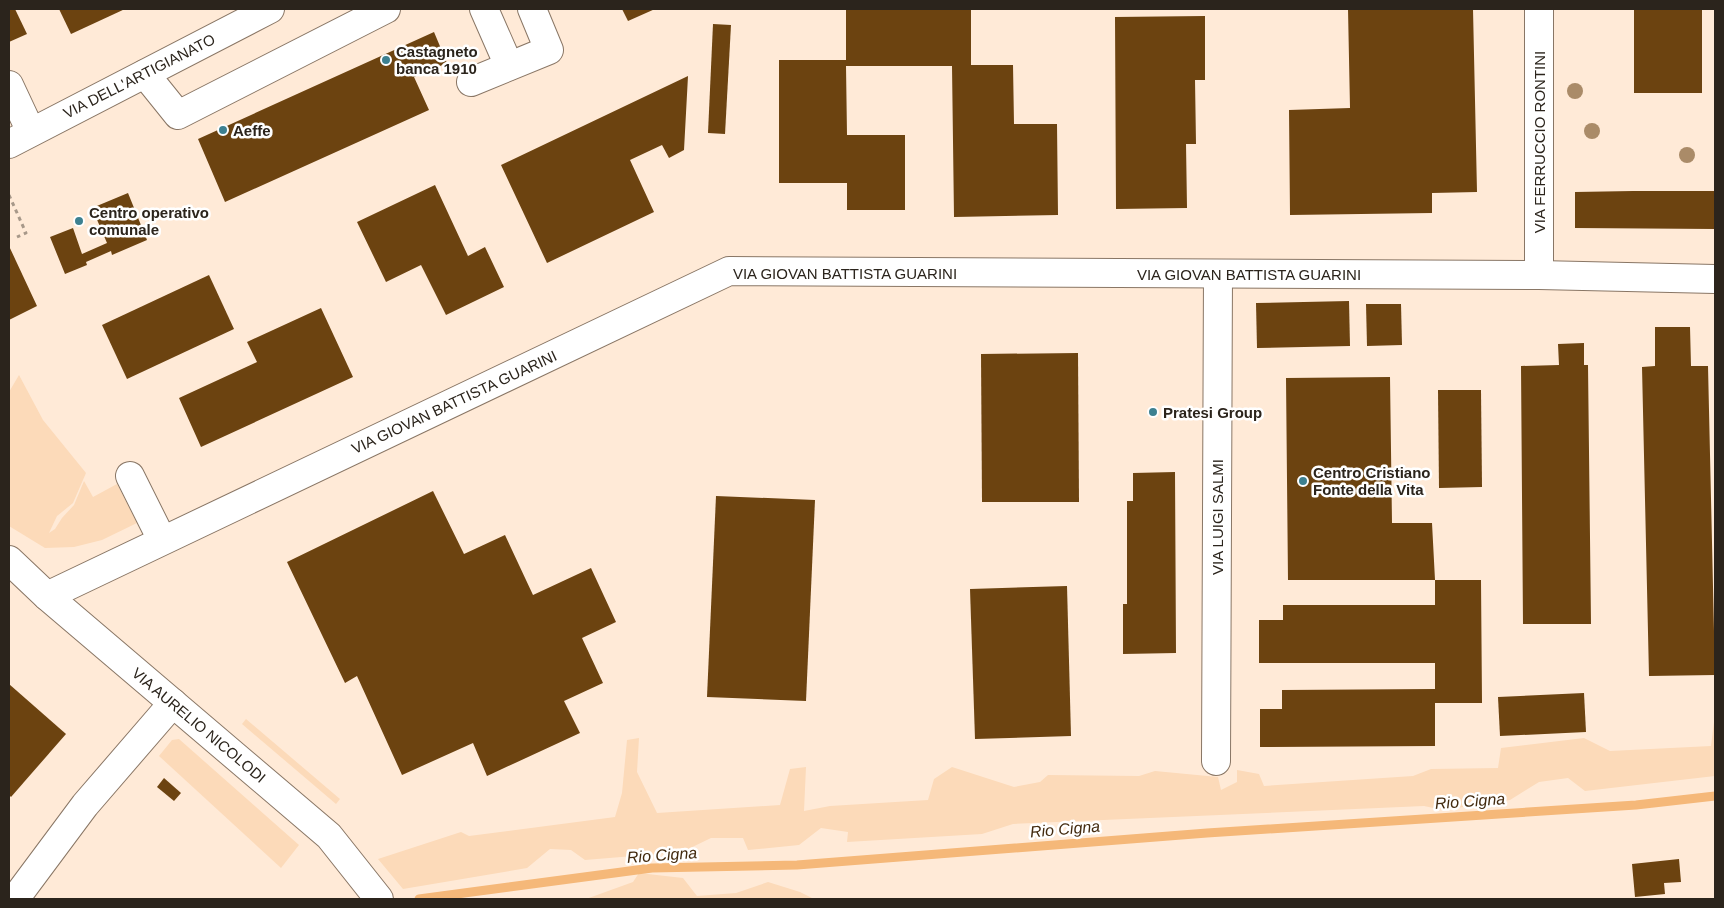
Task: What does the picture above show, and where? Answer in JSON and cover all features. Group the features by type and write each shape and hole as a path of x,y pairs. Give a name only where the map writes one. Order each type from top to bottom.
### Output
{"street":[{"name":"VIA DELL'ARTIGIANATO","path":"20,138 270,9"},
{"path":"145,74 178,115 386,9"},
{"path":"484,9 509,66"},
{"path":"471,82 549,50 532,9"},
{"name":"VIA FERRUCCIO RONTINI","path":"1539,9 1539,275"},
{"path":"9,85 20,138"},
{"name":"VIA GIOVAN BATTISTA GUARINI","path":"47,596 730,271 1149,265 1218,274 1539,275 1715,279"},
{"name":"VIA LUIGI SALMI","path":"1216,761 1218,274"},
{"path":"130,476 162,540"},
{"name":"VIA AURELIO NICOLODI","path":"9,560 47,596 329,836 379,899"},
{"path":"15,899 86,805 173,703"}],"path":[{"path":"9,195 26,233 17,237"}],"shaded area":[{"path":"19,375 43,420 86,473 73,503 57,516 49,533 55,529 74,505 84,481 93,497 117,484 137,523 102,540 74,547 45,548 9,526 9,392"},
{"path":"1715,714 1715,776 1585,791 1568,778 1539,782 1510,800 1443,810 1424,806 1013,824 982,834 847,842 848,832 821,828 799,845 748,850 743,838 711,838 682,852 585,860 571,850 550,849 527,868 403,889 378,859 461,832 469,836 615,817 622,793 627,740 639,738 637,772 657,813 780,805 790,769 806,767 804,811 830,806 928,800 934,779 952,767 1014,787 1040,782 1048,775 1139,776 1155,771 1218,777 1221,790 1237,782 1237,770 1259,774 1264,786 1413,776 1431,769 1498,768 1501,748 1584,738 1610,751 1711,746"},
{"path":"246,719 340,799 336,804 242,724"},
{"path":"179,739 299,845 281,868 159,756 172,740"},
{"path":"639,873 683,878 697,896 736,893 768,882 800,892 814,899 586,899 633,882"}],"building":[{"path":"9,9 15,9 27,34 9,42"},
{"path":"59,9 125,9 71,34"},
{"path":"622,9 655,9 628,21"},
{"path":"846,9 971,9 971,65 1013,65 1014,124 1057,124 1058,215 954,217 952,66 846,66 847,135 905,135 905,210 847,210 847,183 779,183 779,60 846,60"},
{"path":"1348,9 1473,9 1477,192 1432,193 1432,213 1290,215 1289,110 1350,108"},
{"path":"1634,9 1702,9 1702,93 1634,93"},
{"path":"1205,16 1205,80 1195,80 1196,144 1186,144 1187,208 1116,209 1115,17"},
{"path":"713,24 731,25 725,134 708,133"},
{"path":"434,32 447,63 414,77 429,110 225,202 198,139"},
{"path":"688,76 684,150 669,158 662,145 630,160 654,212 547,263 501,165"},
{"path":"435,185 468,256 485,247 504,287 446,315 421,265 386,282 357,222"},
{"path":"1715,191 1715,229 1575,228 1575,192"},
{"path":"128,193 147,240 112,255 111,251 86,262 87,265 65,274 50,237 73,228 82,254 107,243 92,208"},
{"path":"9,246 37,306 9,320"},
{"path":"209,275 234,329 127,379 102,325"},
{"path":"1349,301 1350,346 1257,348 1256,303"},
{"path":"1366,304 1401,304 1402,345 1367,346"},
{"path":"321,308 353,377 201,447 179,398 257,362 247,342"},
{"path":"1655,327 1690,327 1691,366 1708,366 1715,675 1649,676 1642,367 1655,366"},
{"path":"1584,343 1584,365 1588,365 1591,624 1523,624 1521,366 1559,365 1558,344"},
{"path":"1078,353 1079,502 982,502 981,354"},
{"path":"1390,377 1392,523 1432,523 1435,580 1288,580 1286,378"},
{"path":"1438,390 1481,390 1482,487 1439,488"},
{"path":"1175,472 1176,653 1123,654 1123,604 1127,604 1127,501 1133,501 1133,473"},
{"path":"433,491 464,554 505,535 533,595 591,568 616,622 582,638 603,683 564,701 580,733 487,776 473,743 402,775 357,676 345,683 287,562"},
{"path":"716,496 815,500 806,701 707,697"},
{"path":"1435,580 1481,580 1482,703 1435,703 1435,746 1260,747 1260,709 1282,709 1282,690 1435,689 1435,663 1259,663 1259,620 1283,620 1283,605 1435,605"},
{"path":"1067,586 1071,736 975,739 970,589"},
{"path":"9,684 66,734 11,797 9,795"},
{"path":"1584,693 1586,732 1500,736 1498,697"},
{"path":"164,778 181,793 174,801 157,787"},
{"path":"1679,859 1681,882 1664,883 1665,894 1635,897 1632,864"}],"waterway":[{"name":"Rio Cigna","path":"419,899 652,868 797,865 1207,833 1636,805 1715,796"}],"place":[{"name":"Castagneto banca 1910","path":"386,60"},
{"name":"Aeffe","path":"223,130"},
{"name":"Centro operativo comunale","path":"79,221"},
{"name":"Pratesi Group","path":"1153,412"},
{"name":"Centro Cristiano Fonte della Vita","path":"1303,481"}]}
